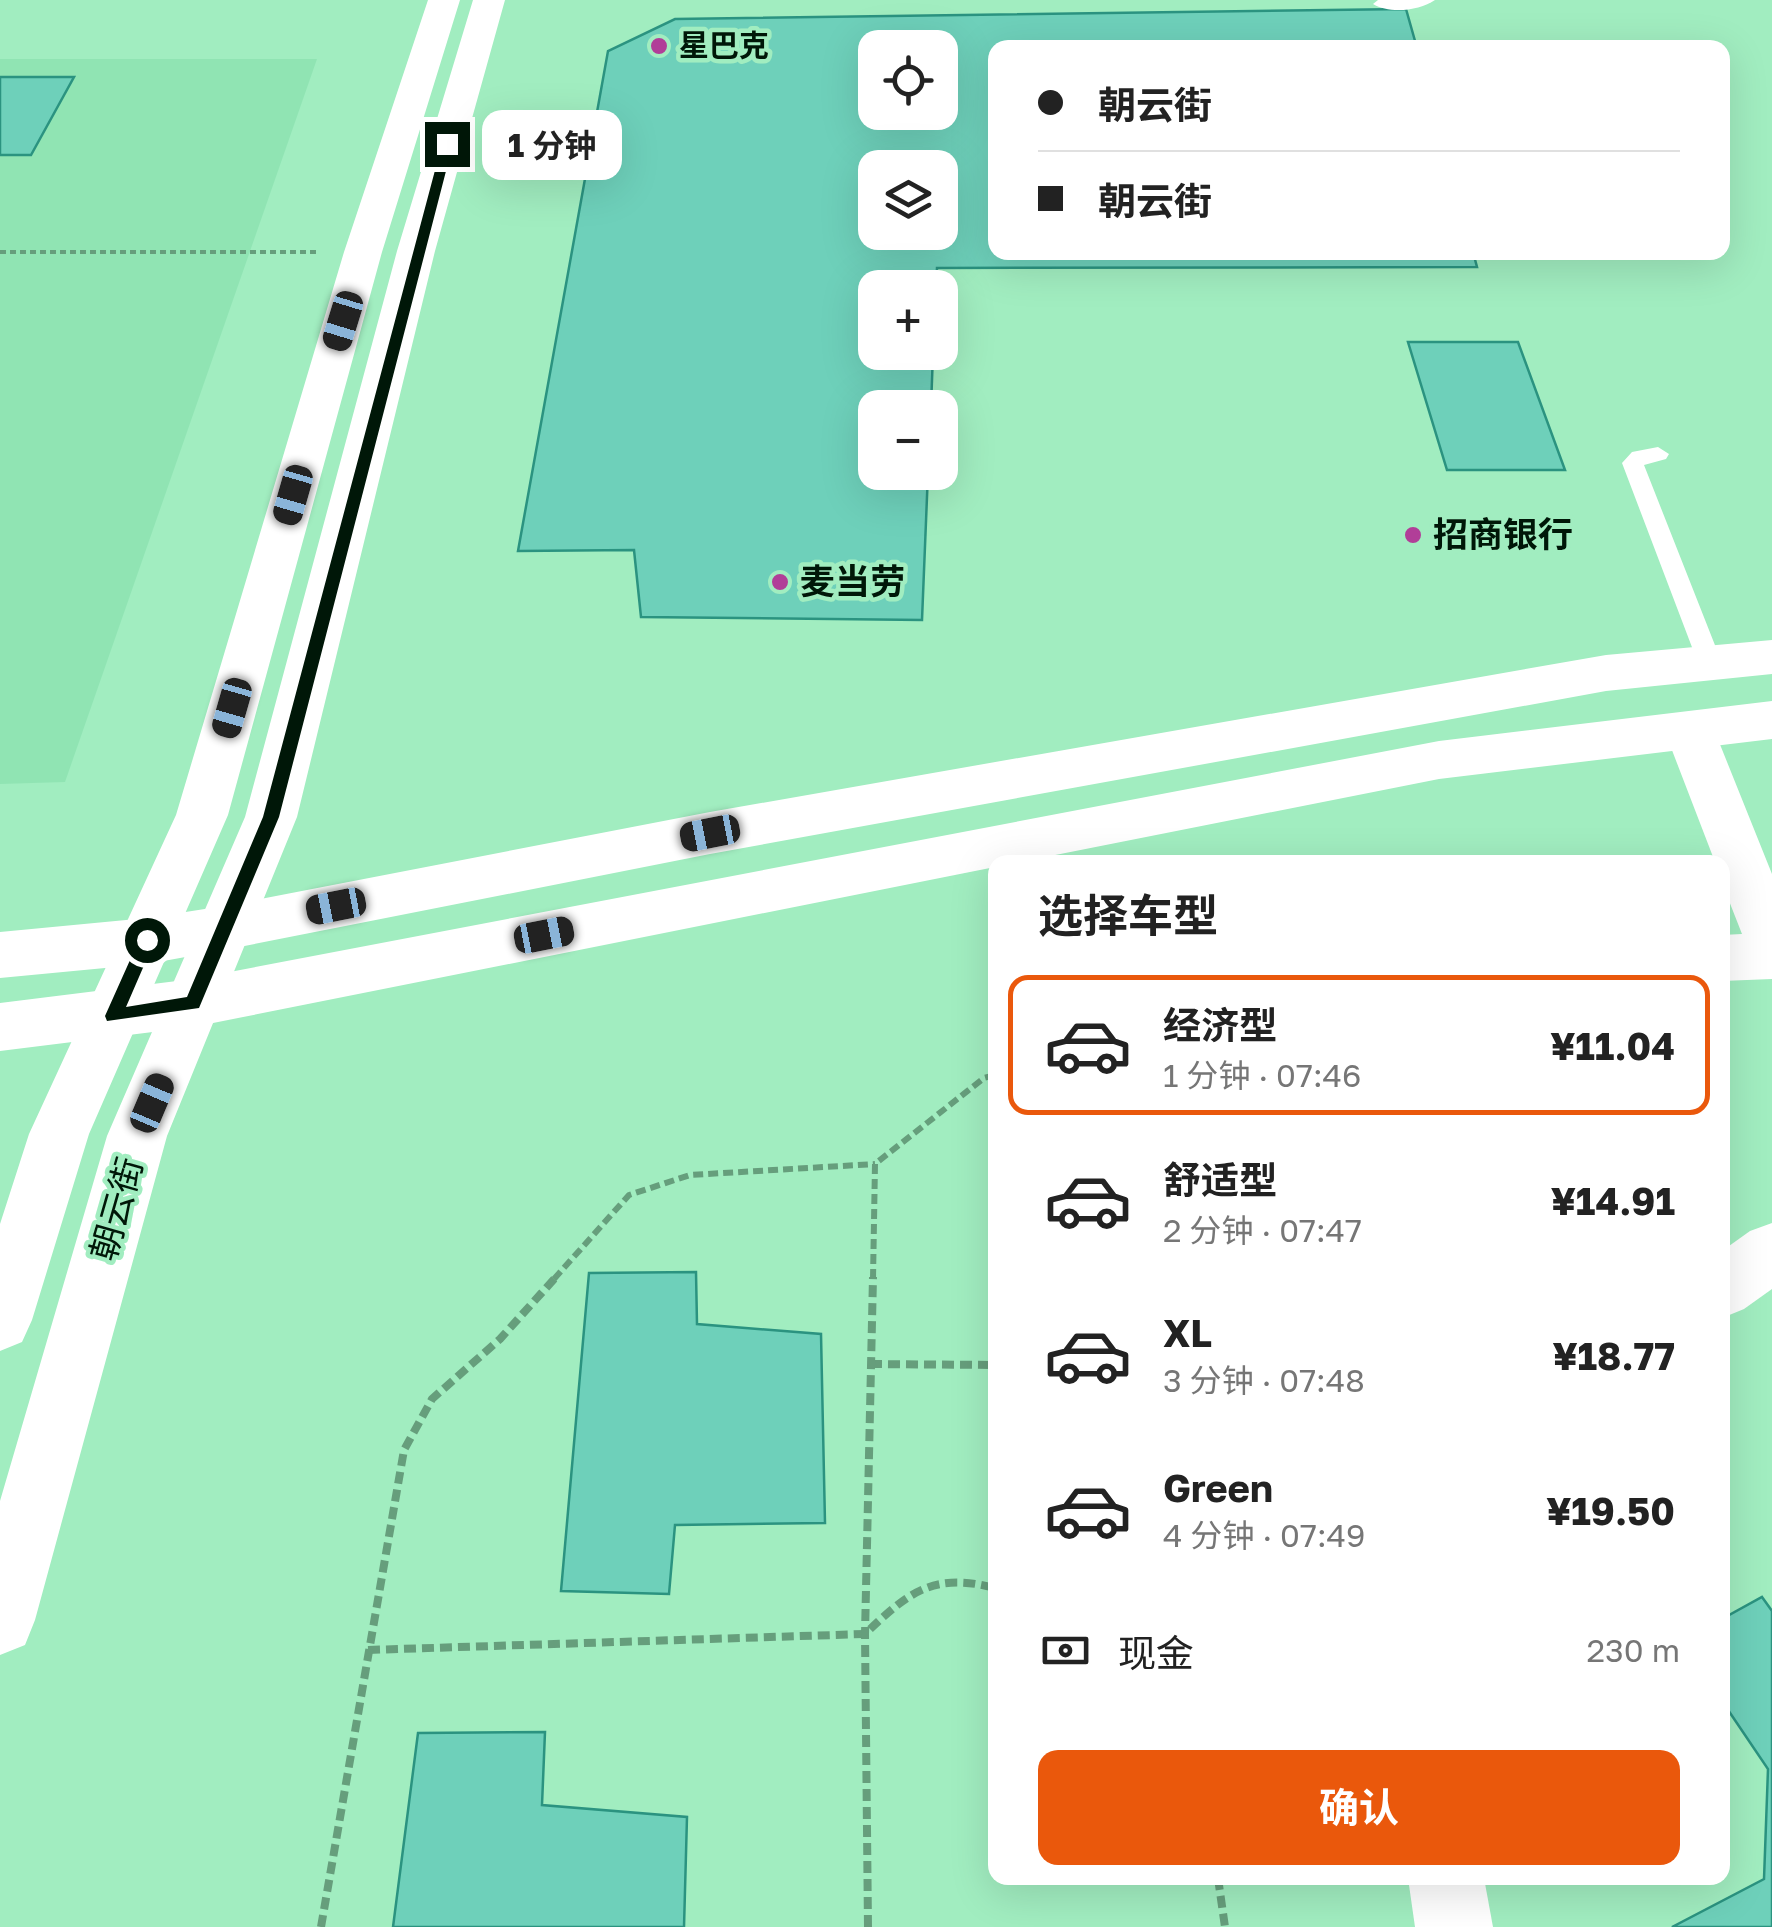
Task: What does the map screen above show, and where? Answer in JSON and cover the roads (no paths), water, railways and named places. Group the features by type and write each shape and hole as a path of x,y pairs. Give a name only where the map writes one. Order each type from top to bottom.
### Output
{"main road":[{"path":"0,1320 59,1134 202,814 364,252 444,0"},
{"name":"朝云街","path":"0,1620 138,1136 271,817 411,270 489,0"},
{"path":"0,955 224,928 710,833 1606,673 1772,657"},
{"path":"0,1027 113,1016 193,1003 1439,760 1772,720"},
{"path":"1690,732 1772,941"},
{"path":"1730,958 1772,956"},
{"path":"1730,1282 1772,1252"},
{"path":"1447,1885 1454,1927"}],"lane":[{"path":"1381,4 1427,0"},
{"path":"1658,454 1640,457 1633,463 1710,663"}],"place":[{"name":"星巴克","path":"659,46"},
{"name":"招商银行","path":"1413,535"},
{"name":"麦当劳","path":"780,582"}]}
